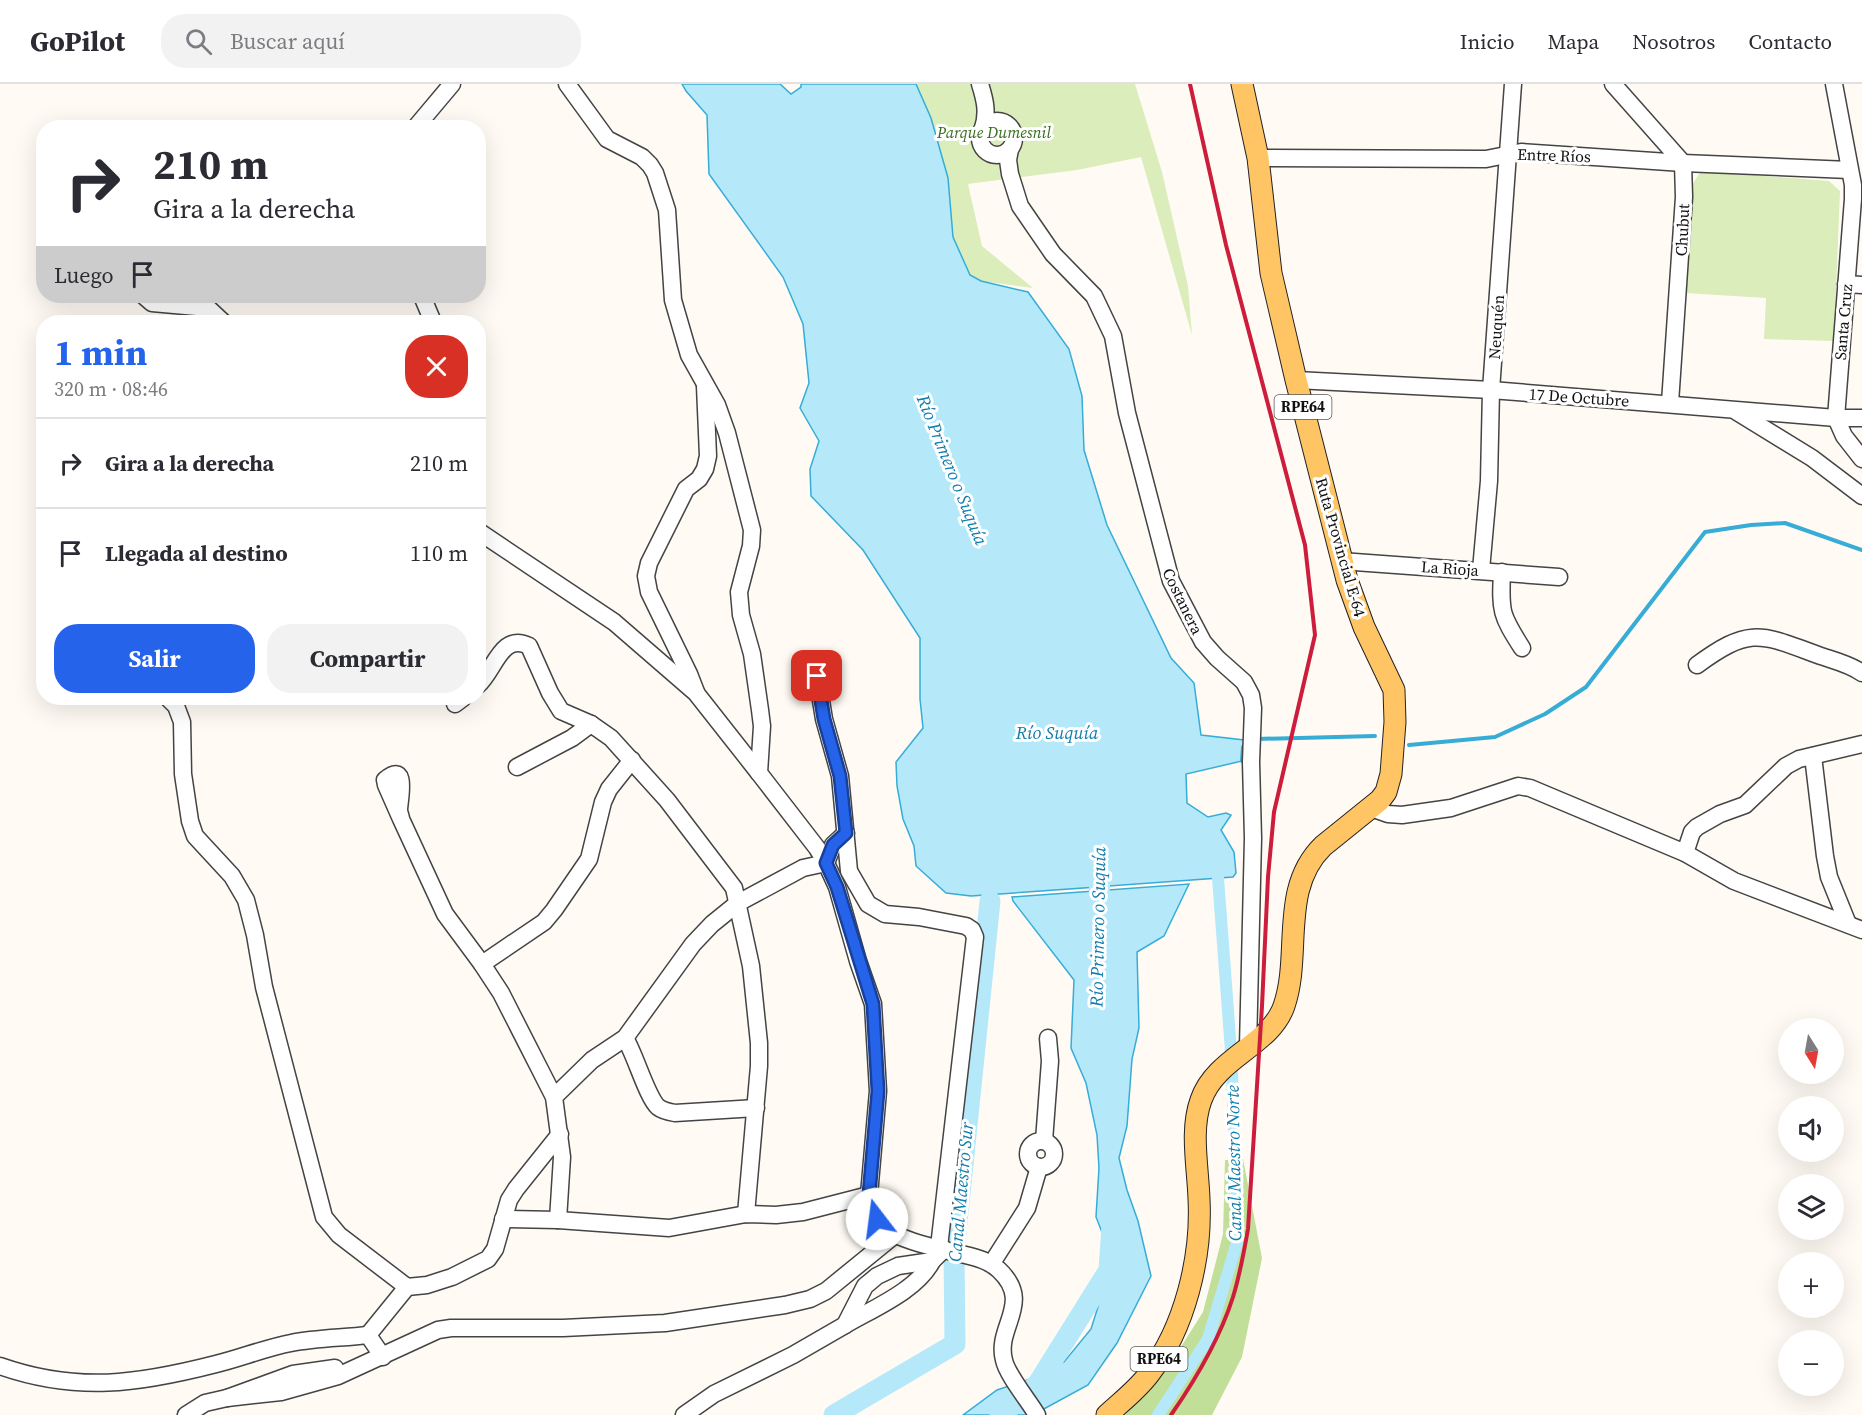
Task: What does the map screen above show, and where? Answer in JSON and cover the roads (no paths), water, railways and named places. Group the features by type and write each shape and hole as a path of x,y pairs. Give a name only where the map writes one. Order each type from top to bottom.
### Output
{"main road":[{"name":"Ruta Provincial E-64","path":"1107,1415 1147,1377 1167,1347 1180,1318 1189,1288 1199,1223 1196,1132 1198,1111 1205,1090 1225,1065 1272,1026 1284,1006 1288,988 1296,904 1305,870 1323,846 1371,808 1386,792 1391,774 1395,701 1391,682 1364,627 1341,561 1271,273 1258,158 1242,84"}],"street":[{"path":"422,120 452,84"},
{"path":"567,84 607,140 642,157 650,165 655,173 667,210 673,300 689,355 717,405 727,433 752,530 751,546 739,592 741,615 752,654 762,726 759,773"},
{"name":"Costanera","path":"980,84 986,103 986,120 979,137 982,147 994,155 1010,174"},
{"name":"Neuquén","path":"1482,570 1489,481 1491,390 1513,84"},
{"path":"1613,84 1683,163"},
{"name":"Santa Cruz","path":"1834,84 1853,185 1854,284 1836,418"},
{"name":"Costanera","path":"986,103 1001,122 1009,126 1014,136 1008,160 1020,206 1053,254 1087,287 1101,308 1116,347 1127,413 1171,581 1210,651 1249,688 1253,708 1251,762 1253,838 1248,1047"},
{"path":"983,128 990,123 1001,122"},
{"path":"994,155 1004,154 1010,149"},
{"name":"Entre Ríos","path":"1258,158 1486,159 1509,153 1537,152 1683,163 1849,170"},
{"name":"Chubut","path":"1670,403 1684,197 1683,163"},
{"path":"152,303 208,308 216,315"},
{"name":"17 De Octubre","path":"1296,380 1491,390 1836,418 1862,418"},
{"path":"696,693 690,674 649,592 646,576 649,563 686,489 699,479 705,469 708,456 705,384"},
{"path":"1734,410 1812,458 1862,496"},
{"path":"1836,418 1844,436 1862,459"},
{"path":"486,536 614,622 696,693 817,848 826,863 844,910 873,1004 878,1091 869,1195 877,1219 884,1228 938,1252 979,1258 992,1263 1009,1281 1014,1298 1014,1309 1003,1346 1005,1365 1037,1415"},
{"name":"La Rioja","path":"1341,561 1559,577"},
{"path":"1502,572 1503,618 1522,648"},
{"path":"1697,665 1715,651 1739,640 1762,636 1862,673"},
{"path":"486,674 504,648 520,641 529,646 550,693 561,711 591,724 611,738 696,836 734,888 751,966 759,1043 756,1108 746,1214"},
{"path":"684,1415 714,1394 793,1355 910,1287 922,1276 938,1252 975,938 972,930 966,927 919,917 885,914 868,904 849,871 840,776 824,719 817,676"},
{"path":"175,705 182,722 183,774 190,821 195,836 232,876 246,900 264,987 324,1217 339,1235 407,1287 427,1285 452,1277 488,1259 495,1250 503,1219 516,1189 560,1134"},
{"path":"517,767 572,738 591,724"},
{"path":"1685,854 1692,832 1697,827 1720,814 1745,805 1786,766 1798,759 1862,744"},
{"path":"1813,756 1825,856 1830,877 1855,927"},
{"path":"482,964 544,922 554,910 589,859 606,795 632,760"},
{"path":"1371,808 1388,814 1402,815 1451,808 1518,786 1530,788 1685,854 1734,881 1855,927"},
{"path":"401,819 445,914 501,993 554,1097 562,1157 558,1220"},
{"path":"826,863 833,845 846,833"},
{"path":"554,1097 592,1059 625,1038 693,944 712,924 738,903 803,868 826,863"},
{"path":"625,1038 633,1051 652,1098 657,1106 666,1111 675,1113 756,1108"},
{"path":"992,1263 1027,1208 1039,1167 1029,1158 1029,1149 1035,1143 1044,1141 1050,1061 1048,1038"},
{"path":"503,1219 558,1220 669,1228 746,1214 788,1214 869,1195"},
{"path":"186,1415 205,1403 296,1389 338,1376 428,1334 451,1328 563,1328 664,1323 810,1299 826,1291 896,1234"},
{"path":"845,1325 865,1286 877,1276 938,1252"},
{"path":"0,1366 55,1381 100,1384 121,1383 214,1365 291,1343 368,1335 407,1287"},
{"path":"368,1335 383,1356"}],"water":[{"name":"Río Suquía","path":"682,84 780,84 791,94 801,87 801,84 916,84 931,118 948,178 953,237 970,275 981,281 1028,292 1069,349 1082,396 1084,450 1107,525 1171,658 1194,683 1201,735 1244,740 1242,761 1186,774 1187,803 1208,817 1226,813 1231,815 1221,830 1234,852 1236,873 1233,877 1109,886 1108,883 1097,884 1097,887 971,896 946,893 916,866 914,846 903,819 897,786 896,762 923,728 920,699 920,638 863,550 811,496 810,469 819,441 800,408 809,383 803,324 783,277 709,174 707,115"},
{"path":"1189,884 1164,936 1137,952 1139,1028 1132,1059 1127,1126 1119,1158 1138,1221 1151,1276 1117,1343 1088,1385 1028,1415 963,1415 997,1390 1033,1378 1064,1362 1091,1329 1103,1291 1116,1268 1096,1217 1099,1168 1097,1135 1086,1083 1071,1048 1074,980 1012,897"}],"waterway":[{"path":"1409,745 1495,737 1545,714 1586,687 1705,532 1751,525 1785,523 1862,550"},
{"path":"1256,739 1375,736"},
{"path":"1242,761 1243,747"},
{"name":"Río Primero o Suquía","path":"1098,919 1101,854"},
{"name":"Canal Maestro Norte","path":"1218,878 1231,1051"},
{"name":"Canal Maestro Sur","path":"834,1415 955,1344 954,1252 990,901"},
{"name":"Canal Maestro Norte","path":"1158,1415 1208,1339 1238,1239 1232,1072"},
{"name":"Río Primero o Suquía","path":"1000,1415 1037,1385 1109,1270 1112,1226"}],"railway":[{"path":"1171,1415 1198,1373 1221,1328 1228,1312 1245,1246 1248,1229 1268,877 1274,812 1315,635 1305,545 1226,245 1190,84"}],"park label":[{"name":"Parque Dumesnil","path":"994,132"}]}
